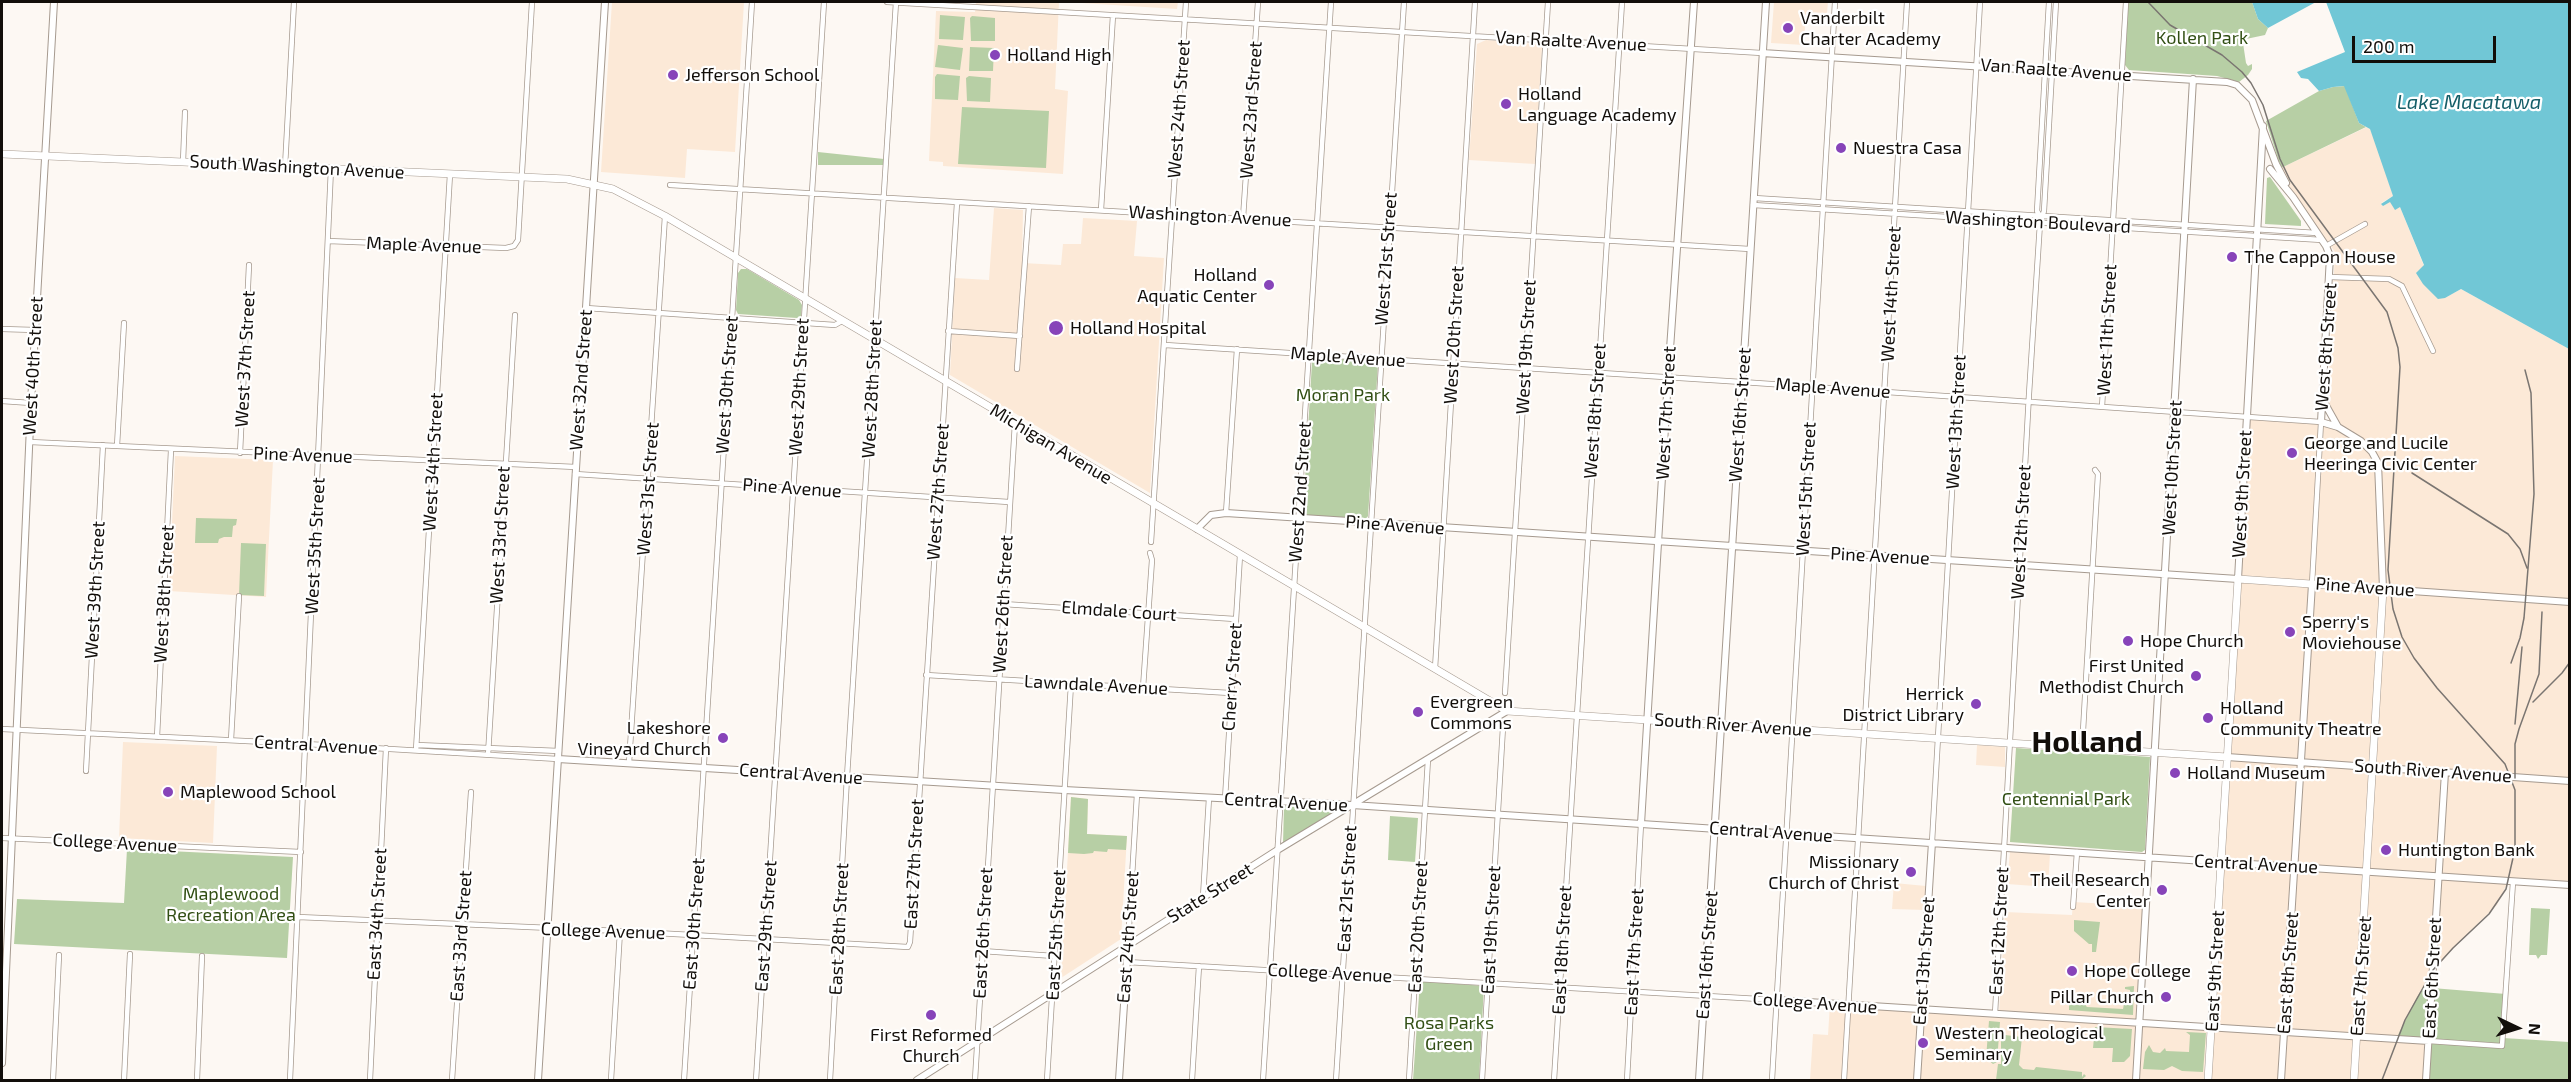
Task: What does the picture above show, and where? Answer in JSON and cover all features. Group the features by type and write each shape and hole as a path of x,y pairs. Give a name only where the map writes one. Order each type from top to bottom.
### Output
{"main road":[{"name":"South Washington Avenue","path":"2,154 567,179 593,183"},
{"name":"Michigan Avenue","path":"593,183 625,194 665,216 1507,711"},
{"name":"Pine Avenue","path":"2238,579 2384,589"},
{"name":"West 9th Street","path":"2222,862 2238,579"},
{"name":"East 7th Street","path":"2354,1080 2384,589"},
{"name":"South River Avenue","path":"1507,711 2227,757"},
{"name":"East 9th Street","path":"2208,1080 2222,862"}],"street":[{"name":"West 40th Street","path":"2,1063 31,403 54,2"},
{"path":"285,167 294,2"},
{"path":"521,177 532,2"},
{"name":"West 32nd Street","path":"538,1080 605,2"},
{"name":"West 30th Street","path":"703,768 752,2"},
{"name":"West 29th Street","path":"776,772 824,2"},
{"name":"Van Raalte Avenue","path":"887,2 968,4 1257,24 2053,69 2227,82 2237,85 2250,97"},
{"name":"West 28th Street","path":"847,777 896,2"},
{"name":"West 24th Street","path":"1151,542 1185,2"},
{"name":"West 23rd Street","path":"1243,218 1258,2"},
{"name":"West 22nd Street","path":"1263,1080 1331,2"},
{"name":"West 21st Street","path":"1352,805 1404,2"},
{"name":"West 20th Street","path":"1435,669 1475,2"},
{"name":"West 19th Street","path":"1505,693 1548,2"},
{"name":"West 18th Street","path":"1569,820 1622,2"},
{"name":"West 17th Street","path":"1641,824 1694,2"},
{"name":"West 16th Street","path":"1715,829 1766,2"},
{"name":"West 15th Street","path":"1772,1080 1835,2"},
{"name":"West 14th Street","path":"1844,1080 1907,2"},
{"name":"West 13th Street","path":"1932,842 1980,2"},
{"name":"West 12th Street","path":"2004,847 2040,223 2037,211 2049,2"},
{"name":"West 12th Street","path":"2040,216 2044,212 2056,2"},
{"name":"West 11th Street","path":"2102,407 2126,2"},
{"path":"1101,210 1113,15"},
{"name":"West 10th Street","path":"2136,1080 2176,412 2193,79"},
{"name":"West 8th Street","path":"2250,97 2263,126 2273,167 2326,246 2330,261 2295,866"},
{"path":"183,162 185,112"},
{"name":"West 9th Street","path":"2238,579 2263,126"},
{"path":"2260,176 2273,167"},
{"name":"West 35th Street","path":"290,1080 331,168"},
{"name":"West 34th Street","path":"417,748 450,174"},
{"name":"Maple Avenue","path":"327,241 506,248 514,246 518,240 521,177"},
{"name":"Washington Avenue","path":"670,185 1750,249"},
{"name":"Washington Boulevard","path":"1754,201 2040,216 2113,224"},
{"name":"Washington Boulevard","path":"1754,201 1823,209 1968,219 2317,233"},
{"name":"West 27th Street","path":"919,781 957,203"},
{"path":"1017,369 1029,206"},
{"name":"West 31st Street","path":"629,762 665,216"},
{"path":"2326,246 2365,224"},
{"name":"Washington Boulevard","path":"2257,232 2322,240"},
{"name":"West 37th Street","path":"240,453 249,265"},
{"path":"2330,277 2389,279 2402,285 2433,351"},
{"path":"586,308 835,325 842,321"},
{"name":"West 33rd Street","path":"488,755 514,315"},
{"path":"117,446 124,323"},
{"path":"2,328 35,330"},
{"path":"948,331 1020,336"},
{"name":"Maple Avenue","path":"1165,345 1958,396 2321,422"},
{"path":"1197,529 1211,515 1226,513 1237,349"},
{"path":"2323,399 2328,413 2338,428"},
{"path":"2,401 31,403"},
{"path":"2321,422 2338,428 2361,441 2372,452 2379,467 2384,589"},
{"name":"West 26th Street","path":"991,786 1015,423"},
{"name":"Pine Avenue","path":"30,442 504,464 649,478 1009,502"},
{"name":"West 39th Street","path":"86,771 103,445"},
{"name":"West 38th Street","path":"157,737 171,450"},
{"path":"2082,748 2098,474 2095,470"},
{"name":"Pine Avenue","path":"1226,513 1516,534 2238,579"},
{"path":"1143,688 1150,554"},
{"name":"Cherry Street","path":"1225,799 1240,555"},
{"name":"Pine Avenue","path":"2384,589 2570,602"},
{"path":"231,740 239,596"},
{"name":"Elmdale Court","path":"1003,604 1235,619"},
{"name":"Lawndale Avenue","path":"926,675 1230,693"},
{"name":"East 25th Street","path":"1047,1080 1071,684"},
{"name":"State Street","path":"917,1080 1279,849 1507,711"},
{"path":"1497,816 1503,727"},
{"name":"Central Avenue","path":"2,729 386,748 559,751"},
{"name":"East 34th Street","path":"370,1080 386,748"},
{"name":"Central Avenue","path":"417,748 488,755 991,786 1352,805 2570,885"},
{"name":"South River Avenue","path":"2227,757 2570,781"},
{"path":"1425,810 1428,759"},
{"name":"East 30th Street","path":"684,1080 703,768"},
{"name":"East 29th Street","path":"756,1080 776,772"},
{"name":"East 6th Street","path":"2427,1080 2445,772"},
{"name":"East 28th Street","path":"830,1080 847,777"},
{"name":"East 27th Street","path":"908,946 919,781"},
{"name":"East 26th Street","path":"975,1080 991,786"},
{"name":"East 33rd Street","path":"452,1080 471,792"},
{"name":"East 24th Street","path":"1119,1080 1137,794"},
{"path":"1203,897 1209,798"},
{"name":"East 21st Street","path":"1336,1080 1352,805"},
{"name":"East 20th Street","path":"1409,1080 1425,810"},
{"name":"East 19th Street","path":"1482,1080 1497,816"},
{"name":"East 18th Street","path":"1554,1080 1569,820"},
{"name":"East 17th Street","path":"1627,1080 1641,824"},
{"name":"East 16th Street","path":"1699,1080 1715,829"},
{"name":"College Avenue","path":"2,838 301,852"},
{"name":"East 13th Street","path":"1917,1080 1932,842"},
{"name":"East 12th Street","path":"1995,1014 2004,847"},
{"path":"2073,907 2076,852"},
{"name":"East 8th Street","path":"2281,1080 2295,866"},
{"name":"College Avenue","path":"1127,962 1342,973 2502,1046 2513,882"},
{"path":"2,914 9,914"},
{"name":"College Avenue","path":"298,917 908,946"},
{"path":"611,1080 620,931"},
{"path":"982,951 1054,956"},
{"path":"124,1080 130,954"},
{"path":"53,1080 59,955"},
{"path":"197,1080 202,956"},
{"path":"1192,1080 1199,966"}],"shaded area":[{"name":"Jefferson School","path":"612,2 744,2 735,152 687,149 685,178 601,172"},
{"name":"Holland High","path":"976,2 1059,2 1055,89 1068,91 1063,174 943,166 943,162 929,161 936,11 975,12"},
{"name":"Holland High","path":"1066,2 1178,2 1177,9"},
{"name":"Vanderbilt Charter Academy","path":"1774,2 1828,2 1827,13 1806,12 1804,45 1771,43"},
{"name":"Holland Language Academy","path":"1486,40 1535,44 1542,47 1535,164 1469,160 1477,44"},
{"path":"2367,127 2376,142 2393,196 2381,203 2390,201 2400,207 2424,266 2445,298 2461,289 2569,349 2569,882 2510,880 2510,877 2497,905 2453,948 2433,972 2426,1080 2208,1080 2246,417 2314,422 2336,427 2327,410 2335,252 2291,189 2281,168"},
{"name":"Holland Hospital","path":"994,208 1023,210 1022,263 1061,265 1063,244 1081,244 1083,218 1137,221 1134,256 1164,258 1150,493 950,375 955,278 989,280"},
{"path":"175,456 273,460 266,597 169,591"},
{"name":"Maplewood School","path":"123,742 217,746 213,843 119,838"},
{"path":"1977,745 2005,747 2005,767 1976,765"},
{"path":"1071,797 1088,799 1087,834 1127,836 1121,939 1061,978"},
{"path":"2010,852 2050,854 2048,887 2007,884"},
{"path":"1894,883 1926,886 1925,910 1892,909"},
{"name":"Hope College","path":"2073,902 2146,906 2139,1022 2207,1027 2204,1080 1810,1080 1813,1034 1828,1035 1830,1004 1999,1014 2005,912 2072,915"}],"green space":[{"name":"Kollen Park","path":"2128,2 2252,2 2258,19 2268,28 2265,35 2246,39 2243,43 2246,63 2248,66 2252,64 2252,69 2239,82 2217,76 2129,70 2125,65"},
{"path":"940,15 965,17 963,40 939,39"},
{"path":"972,16 995,18 995,41 971,41 970,18"},
{"path":"938,45 963,48 960,70 935,67"},
{"path":"970,47 994,48 993,71 969,71"},
{"path":"937,74 960,76 958,100 935,99"},
{"path":"969,76 991,78 990,102 967,101 966,78"},
{"path":"2345,86 2359,123 2366,127 2281,168 2266,121 2319,91"},
{"path":"962,107 1049,111 1046,168 958,164"},
{"path":"818,152 884,159 883,165 818,165"},
{"path":"2270,177 2301,221 2301,226 2265,224 2267,178"},
{"path":"741,269 747,269 799,300 802,305 801,316 797,318 738,314 736,310 738,273"},
{"name":"Moran Park","path":"1317,357 1378,364 1366,519 1307,516 1303,512 1312,362"},
{"path":"196,518 237,519 236,525 233,526 232,537 219,539 218,543 195,543"},
{"path":"241,543 266,544 264,596 239,595"},
{"name":"Centennial Park","path":"2016,748 2150,757 2145,850 2142,852 2010,842"},
{"path":"1071,797 1088,799 1087,834 1127,836 1126,850 1108,849 1107,852 1068,853"},
{"path":"1284,806 1341,809 1283,844"},
{"path":"1390,816 1418,818 1415,862 1388,860"},
{"name":"Maplewood Recreation Area","path":"127,849 293,857 287,958 14,944 17,899 124,903"},
{"path":"2531,908 2550,909 2547,955 2541,955 2538,959 2536,955 2529,955"},
{"path":"2074,920 2100,922 2096,952 2092,952 2092,944 2074,931"},
{"path":"2433,972 2432,988 2506,994 2503,1038 2569,1042 2569,1080 2426,1080 2429,1041 2396,1039 2417,997"},
{"name":"Rosa Parks Green","path":"1420,981 1484,986 1479,1080 1413,1080"},
{"path":"2134,986 2133,1015 2069,1010 2069,1004 2079,998 2087,1007 2123,1009 2124,1004 2129,1004 2130,990 2125,987"},
{"path":"1989,1021 2000,1022 1997,1062 1993,1064 1986,1058"},
{"path":"2095,1027 2132,1029 2130,1056 2124,1062 2112,1062 2113,1048 2093,1048"},
{"path":"2186,1032 2206,1033 2203,1072 2182,1071 2172,1066 2164,1070 2143,1069 2145,1052 2149,1045 2153,1052 2160,1053 2165,1048 2166,1051 2189,1052 2190,1035"},
{"path":"2005,1035 2022,1037 2019,1065 2023,1069 2034,1070 2036,1067 2082,1072 2082,1077 2084,1074 2086,1076 2081,1080 1996,1080 1998,1064 2001,1064 2001,1038"}],"water":[{"path":"2252,2 2316,2 2268,28 2258,19"},
{"name":"Lake Macatawa","path":"2326,2 2569,2 2569,349 2461,289 2445,298 2438,299 2423,284 2416,273 2424,265 2400,207 2395,210 2390,202 2383,206 2381,204 2393,196 2370,129 2359,123 2344,86 2319,91 2308,79 2301,78 2297,72 2345,52"}],"railway":[{"path":"2148,2 2170,25 2222,55 2251,83 2263,105 2280,159 2290,180 2387,312 2398,348 2400,367 2388,570 2393,609 2402,637 2414,658 2437,688 2505,764 2515,790 2515,849 2506,889 2489,914 2433,970 2405,1020 2382,1080"},
{"path":"2511,663 2524,618 2534,494 2531,393 2525,370"},
{"path":"2412,473 2508,534 2520,549 2527,568"},
{"path":"2515,778 2515,744 2539,674 2542,612"},
{"path":"2515,724 2522,647"},
{"path":"2533,702 2570,662"}],"place":[{"name":"Vanderbilt Charter Academy","path":"1788,28"},
{"name":"Holland High","path":"995,55"},
{"name":"Jefferson School","path":"673,75"},
{"name":"Holland Language Academy","path":"1506,104"},
{"name":"Nuestra Casa","path":"1841,148"},
{"name":"The Cappon House","path":"2232,257"},
{"name":"Holland Aquatic Center","path":"1269,285"},
{"name":"Holland Hospital","path":"1056,328"},
{"name":"George and Lucile Heeringa Civic Center","path":"2292,453"},
{"name":"Sperry's Moviehouse","path":"2290,632"},
{"name":"Hope Church","path":"2128,641"},
{"name":"First United Methodist Church","path":"2196,676"},
{"name":"Herrick District Library","path":"1976,704"},
{"name":"Evergreen Commons","path":"1418,712"},
{"name":"Holland Community Theatre","path":"2208,718"},
{"name":"Lakeshore Vineyard Church","path":"723,738"},
{"name":"Holland Museum","path":"2175,773"},
{"name":"Maplewood School","path":"168,792"},
{"name":"Huntington Bank","path":"2386,850"},
{"name":"Missionary Church of Christ","path":"1911,872"},
{"name":"Theil Research Center","path":"2162,890"},
{"name":"Hope College","path":"2072,971"},
{"name":"Pillar Church","path":"2166,997"},
{"name":"First Reformed Church","path":"931,1015"},
{"name":"Western Theological Seminary","path":"1923,1043"}],"district":[{"name":"Holland","path":"2087,742"}]}
